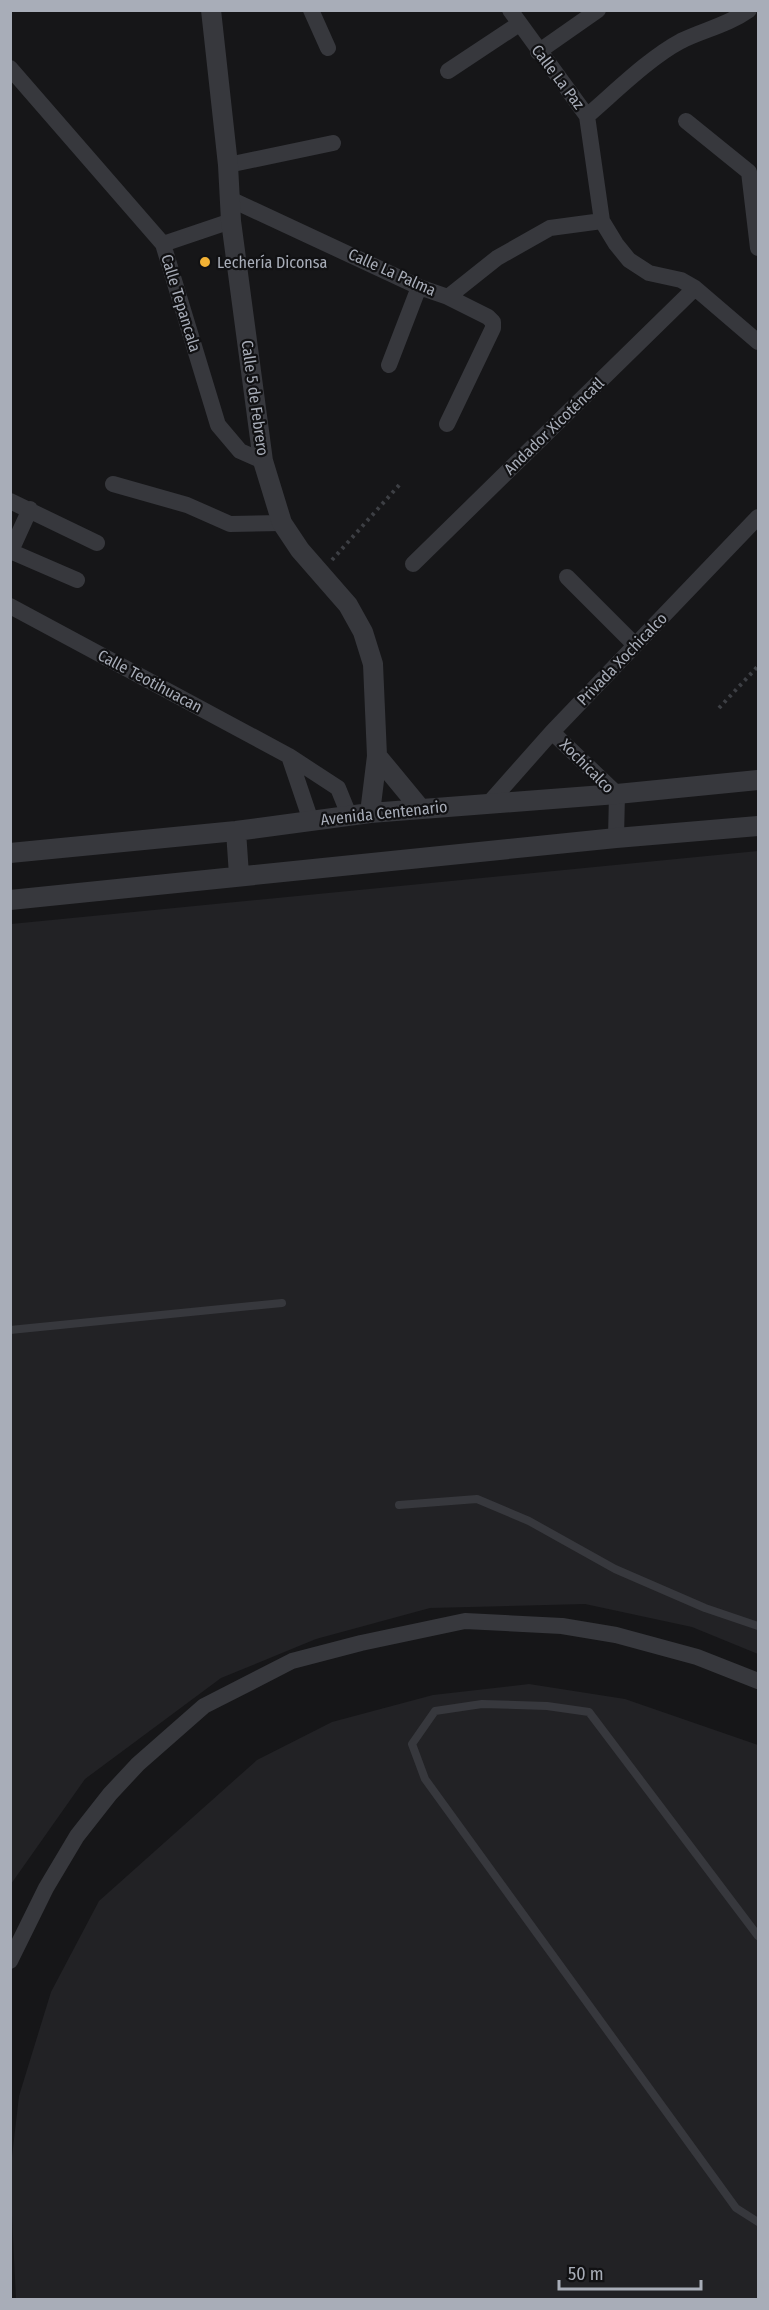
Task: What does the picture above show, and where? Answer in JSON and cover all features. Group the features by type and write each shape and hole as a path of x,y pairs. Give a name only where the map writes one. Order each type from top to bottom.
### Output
{"street":[{"name":"Calle 5 de Febrero","path":"211,10 228,165 231,220 263,461 282,523 300,550 348,605 363,632 373,664 377,756 370,813"},
{"path":"311,10 328,48"},
{"path":"538,52 598,10"},
{"path":"587,116 642,69 680,42 718,27 748,10"},
{"path":"448,71 514,17"},
{"name":"Calle La Paz","path":"514,17 587,116 602,221"},
{"name":"Calle Tepancala","path":"10,68 163,244 218,425 240,451 263,461"},
{"path":"686,121 749,172 759,248"},
{"path":"228,165 333,142"},
{"name":"Calle La Palma","path":"230,199 419,287 448,297 497,258 550,228 602,221"},
{"path":"163,244 231,220"},
{"path":"602,221 629,260 649,273 681,280 695,288 759,342"},
{"path":"389,365 419,287"},
{"name":"Andador Xicoténcatl","path":"413,564 695,288"},
{"path":"447,424 494,328 488,317 448,297"},
{"path":"113,484 188,505 230,524 282,523"},
{"path":"10,501 97,543"},
{"path":"30,509 11,552 77,580"},
{"name":"Privada Xochicalco","path":"489,803 552,732 759,517"},
{"path":"567,577 635,645"},
{"name":"Calle Teotihuacan","path":"10,606 289,756 338,788 349,815"},
{"name":"Xochicalco","path":"552,732 617,794 616,838"},
{"path":"289,756 311,821"},
{"path":"377,756 420,808"},
{"name":"Avenida Centenario","path":"10,853 236,831 349,815 420,808 617,794 759,780"},
{"path":"10,900 238,875 759,826"},
{"path":"236,831 238,875"},
{"path":"10,1961 46,1888 77,1836 110,1794 138,1764 204,1706 292,1661 361,1643 465,1621 562,1626 616,1635 697,1657 759,1681"}],"lane":[{"path":"10,1330 282,1303"},
{"path":"399,1505 477,1499 529,1521 615,1569 705,1608 759,1626"},
{"path":"759,1936 589,1712 547,1707 482,1704 435,1711 412,1744 425,1779 736,2208 759,2222"}],"path":[{"path":"320,573 402,482"},
{"path":"719,708 759,666"}],"shaded area":[{"path":"758,851 758,1654 692,1627 585,1604 430,1608 316,1639 221,1678 85,1779 11,1884 11,924"},
{"path":"529,1684 625,1699 758,1745 758,2299 16,2300 10,2174 19,2096 51,1992 99,1901 257,1760 332,1722 433,1695"}],"place":[{"name":"Lechería Diconsa","path":"205,262"}]}
